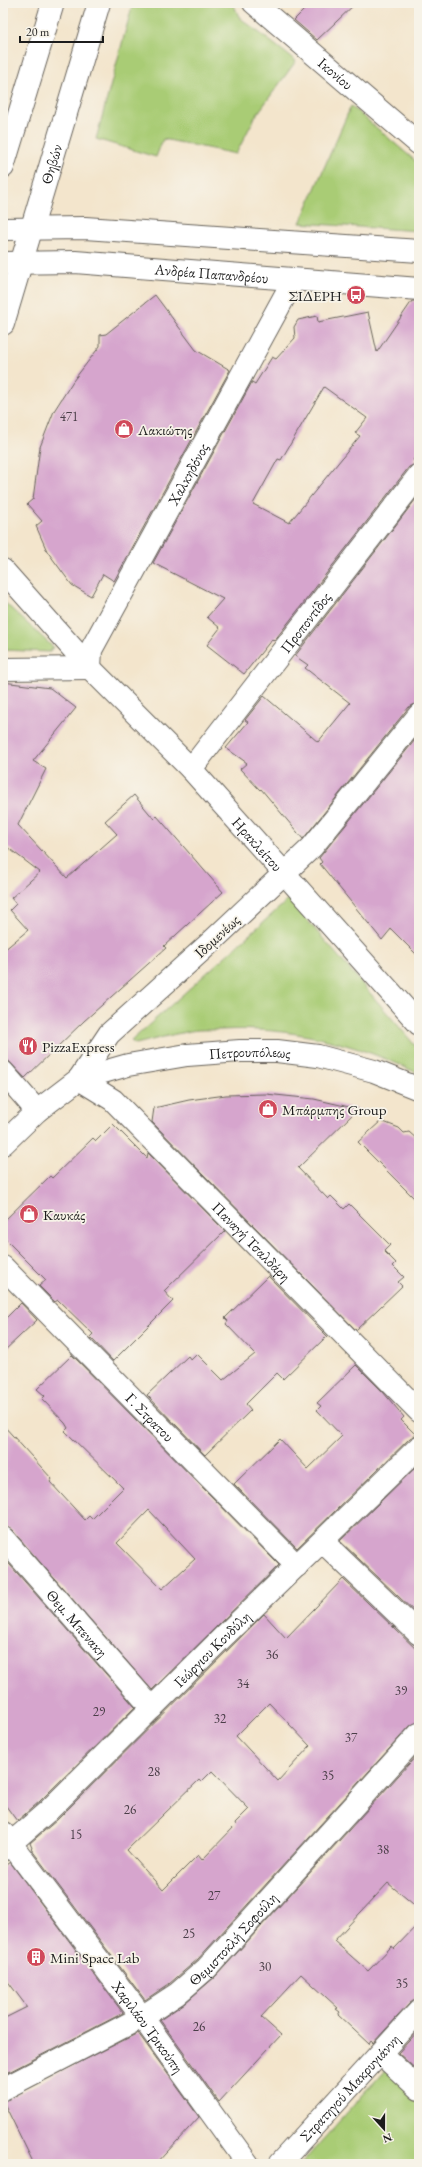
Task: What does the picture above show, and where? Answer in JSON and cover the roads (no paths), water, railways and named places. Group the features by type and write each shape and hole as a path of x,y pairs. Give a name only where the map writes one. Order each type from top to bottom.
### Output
{"street":[{"path":"3,167 53,3"},
{"name":"Θηβών","path":"3,324 13,263 33,228 99,3"},
{"name":"Ικονίου","path":"254,3 419,144"},
{"path":"3,229 85,228 419,251"},
{"name":"Ανδρέα Παπανδρέου","path":"13,263 74,262 293,281 419,289"},
{"name":"Χαλκηδόνος","path":"90,668 91,650 293,281"},
{"name":"Προποντίδος","path":"191,769 419,475"},
{"name":"Ηρακλείτου","path":"3,570 90,668 191,769 419,1024"},
{"path":"3,669 90,668"},
{"name":"Ιδομενέως","path":"3,1144 37,1111 79,1079 110,1034 312,847 419,715"},
{"name":"Πετρουπόλεως","path":"79,1079 128,1065 187,1055 240,1051 277,1051 330,1059 374,1071 419,1089"},
{"path":"3,1072 37,1111"},
{"name":"Παναγή Τσαλδάρη","path":"79,1079 113,1100 419,1411"},
{"name":"Γ. Στρατου","path":"3,1267 297,1566"},
{"name":"Γεώργιου Κονδύλη","path":"6,1843 48,1811 419,1447"},
{"name":"Θεμ. Μπενακη","path":"3,1538 152,1708"},
{"path":"323,1542 419,1634"},
{"name":"Θεμιστοκλή Σοφούλη","path":"3,2089 142,2017 177,1994 207,1968 419,1734"},
{"name":"Χαριλάου Τρικούπη","path":"6,1843 142,2017 248,2164"},
{"name":"Στρατηγού Μακρυγιάννη","path":"279,2164 419,2011"},
{"path":"381,2054 419,2089"}],"place":[{"name":"ΣΙΔΕΡΗ","path":"356,295"},
{"name":"Λακιώτης","path":"124,429"},
{"name":"PizzaExpress","path":"28,1046"},
{"name":"Μπάρμπης Group","path":"268,1109"},
{"name":"Καυκάς","path":"29,1214"},
{"name":"Mini Space Lab","path":"36,1957"}]}
